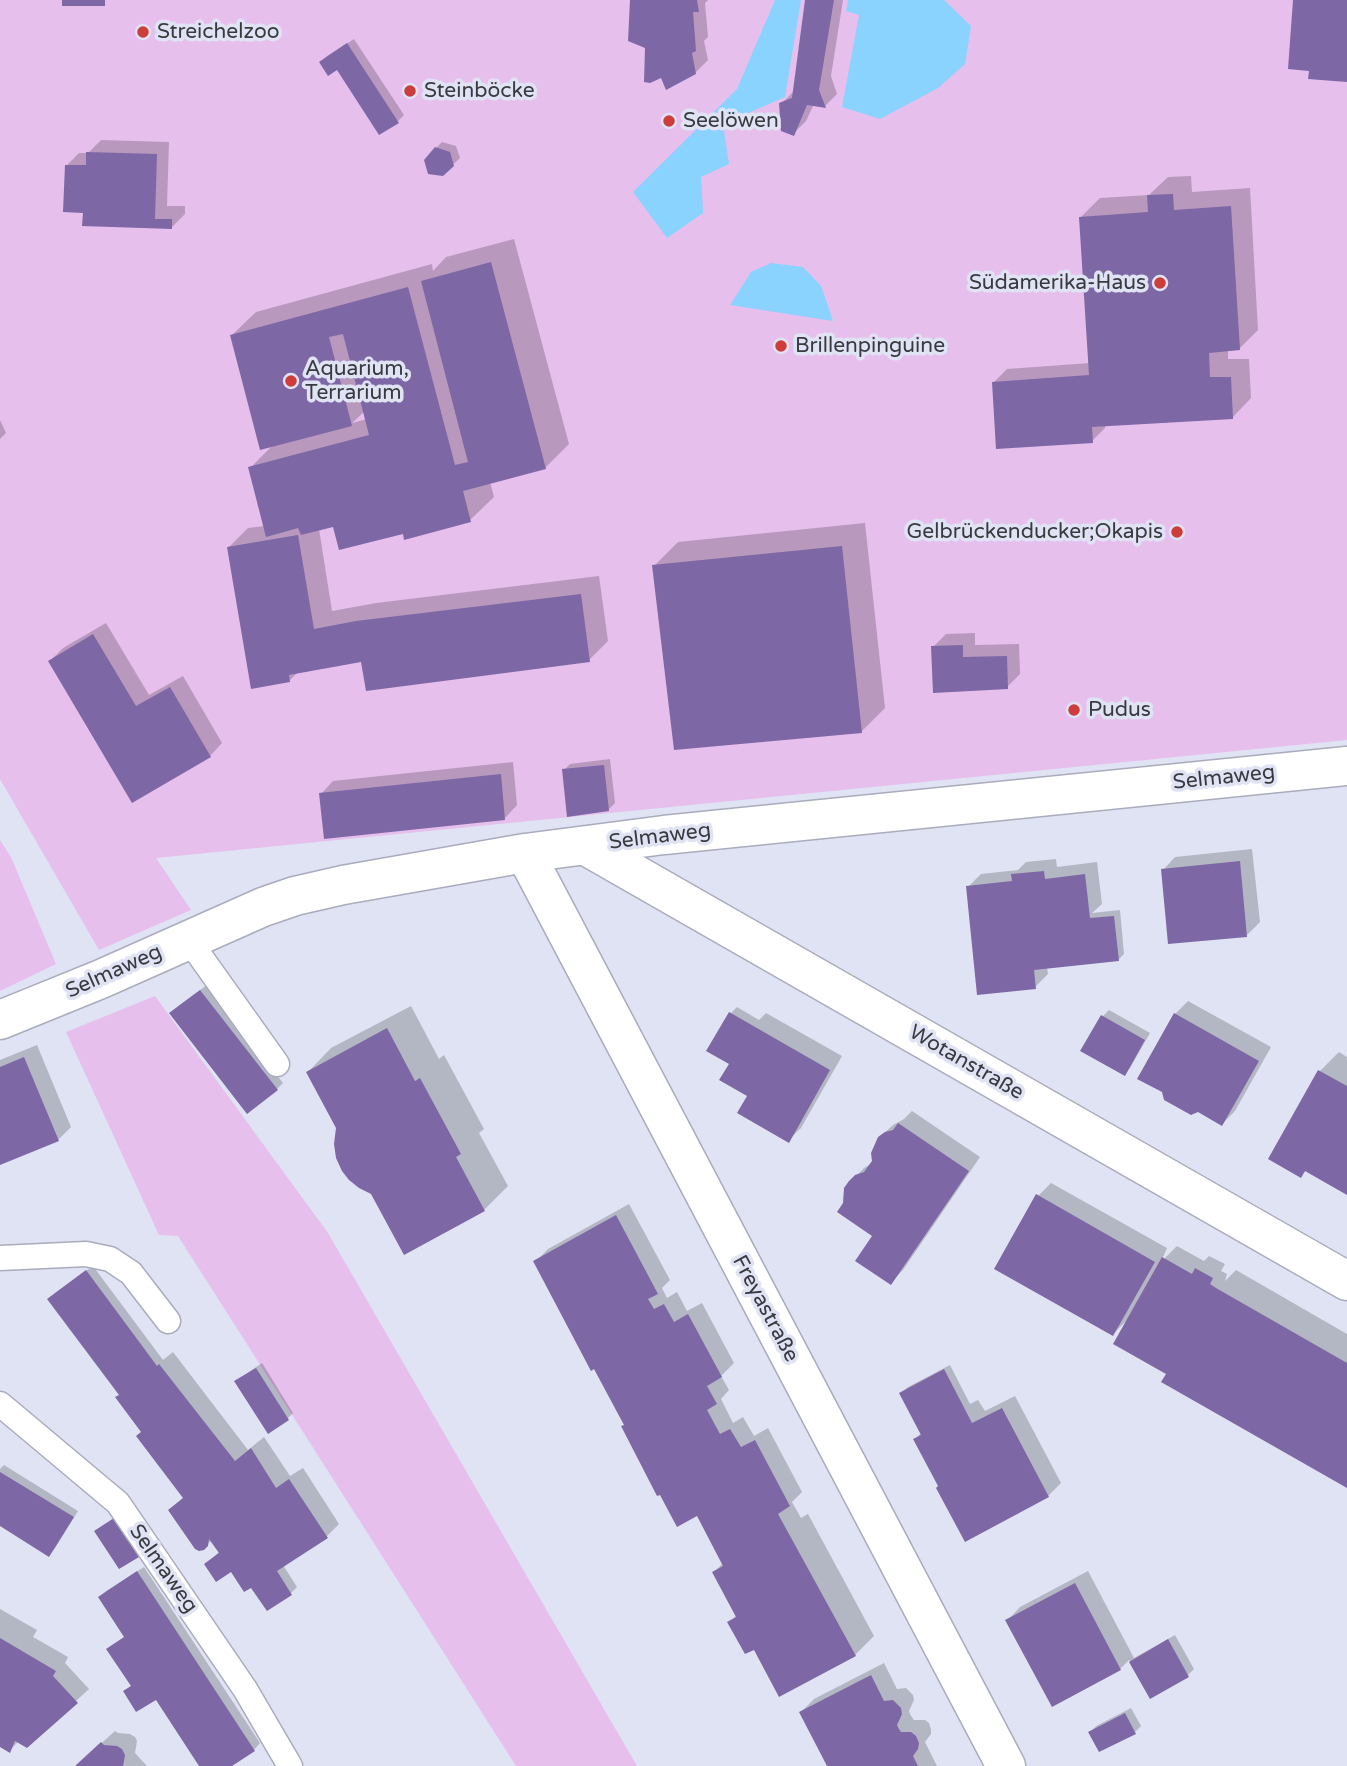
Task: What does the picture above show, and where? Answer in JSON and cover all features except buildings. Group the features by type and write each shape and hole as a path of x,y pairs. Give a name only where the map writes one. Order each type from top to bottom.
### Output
{"street":[{"name":"Selmaweg","path":"0,1020 101,979 263,907 295,896 525,853 664,835 1347,765"},
{"name":"Wotanstraße","path":"586,846 1347,1281"},
{"name":"Freyastraße","path":"525,853 1006,1766"}],"lane":[{"path":"188,939 277,1064"},
{"path":"0,1258 86,1254 110,1259 131,1273 168,1321"},
{"name":"Selmaweg","path":"0,1405 118,1503 245,1689 290,1766"}],"shaded area":[{"path":"0,0 1347,0 1347,740 156,858 191,910 99,950 0,779"},
{"path":"0,840 11,857 56,964 0,991"},
{"path":"155,996 328,1233 637,1766 516,1766 178,1236 159,1235 66,1032"}],"water":[{"path":"775,0 801,0 785,97 723,124 729,164 701,177 703,213 667,238 633,192 737,89"},
{"path":"848,0 944,0 971,26 965,64 938,88 880,119 842,107 859,15 846,11"},
{"path":"771,263 803,267 821,286 833,321 730,305 751,272"}],"place":[{"name":"Streichelzoo","path":"143,32"},
{"name":"Steinböcke","path":"410,91"},
{"name":"Seelöwen","path":"669,121"},
{"name":"Südamerika-Haus","path":"1160,283"},
{"name":"Brillenpinguine","path":"781,346"},
{"name":"Aquarium, Terrarium","path":"291,381"},
{"name":"Gelbrückenducker;Okapis","path":"1177,532"},
{"name":"Pudus","path":"1074,710"}]}
